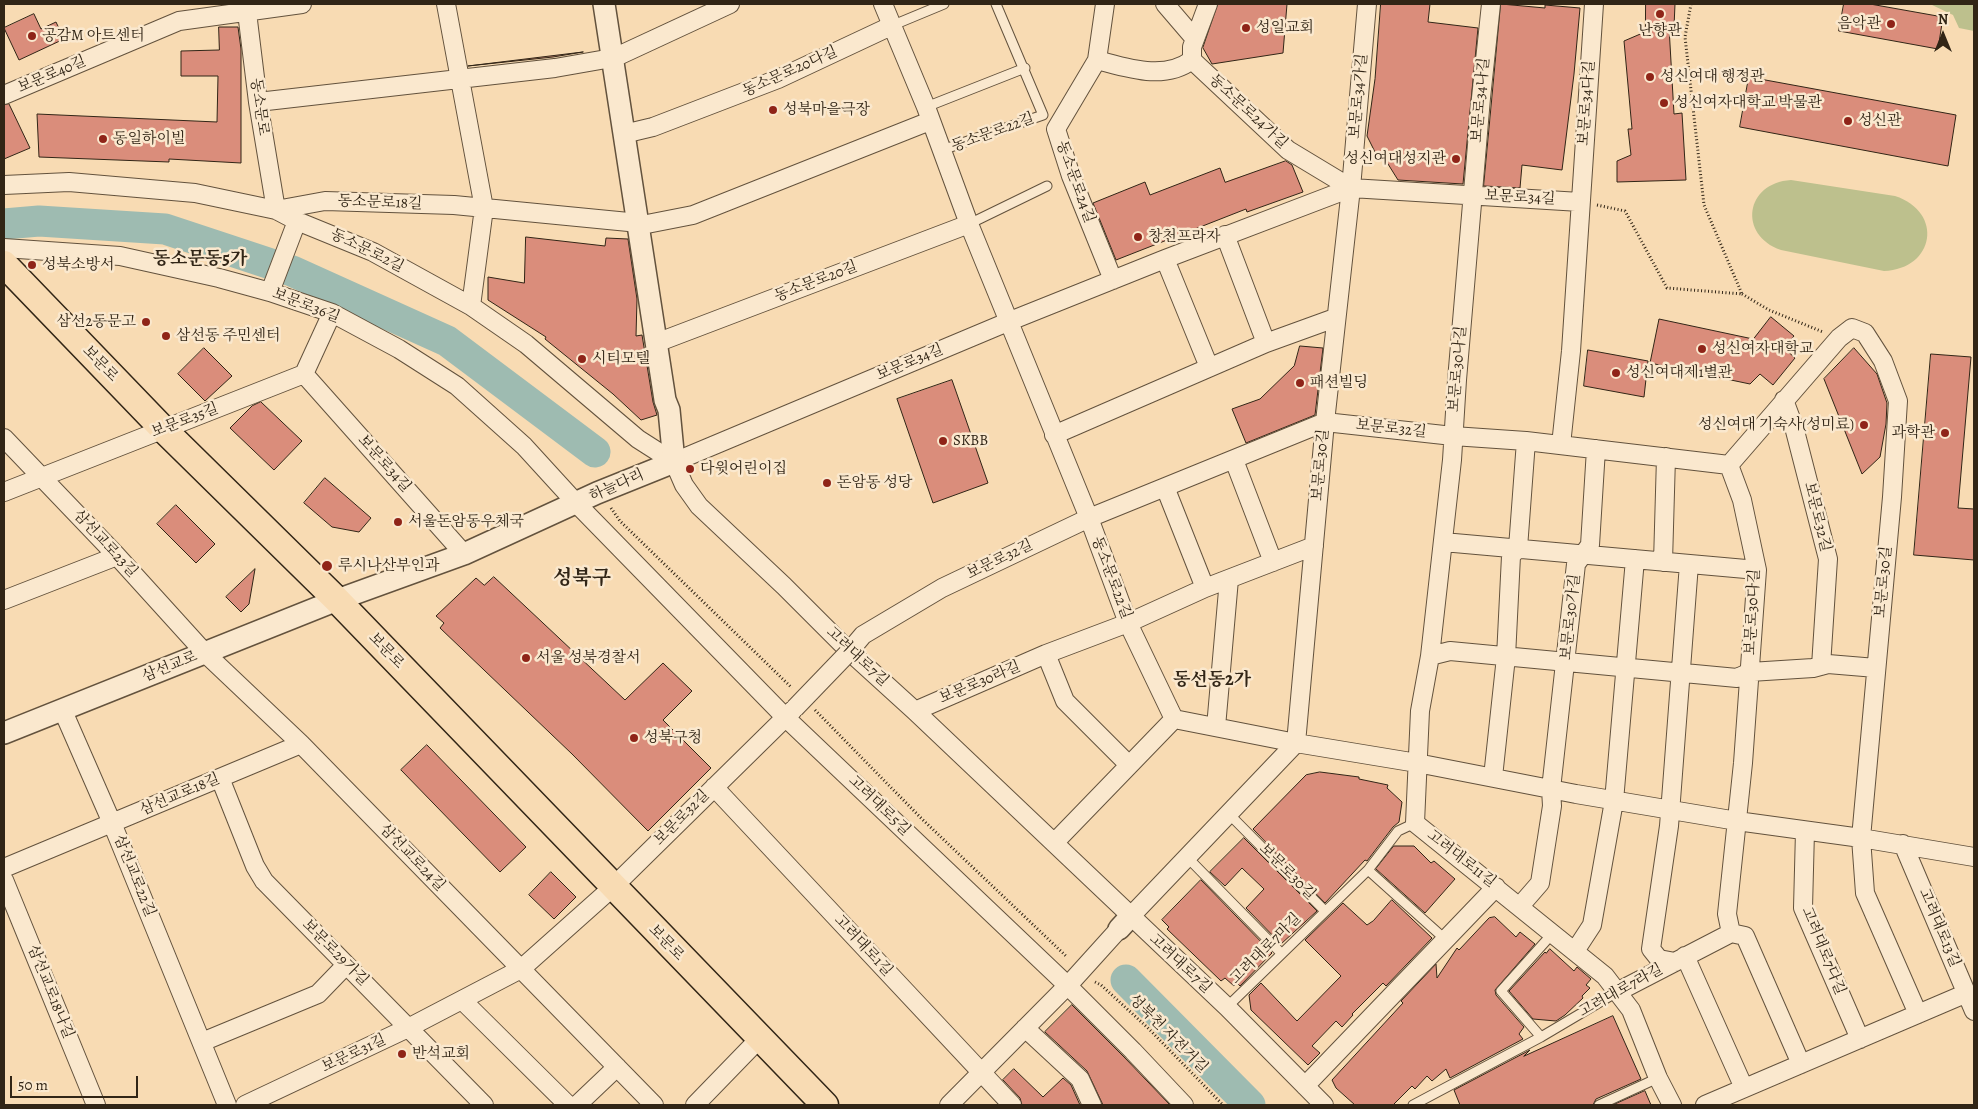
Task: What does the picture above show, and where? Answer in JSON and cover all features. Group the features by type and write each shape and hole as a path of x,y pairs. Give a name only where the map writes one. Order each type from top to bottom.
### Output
{"main road":[{"name":"보문로","path":"5,260 163,430 337,600 759,1039 825,1105"}],"street":[{"name":"보문로40길","path":"4,95 179,21 247,7 302,4"},
{"path":"446,4 484,208 471,306"},
{"path":"258,102 555,68 615,57 730,4"},
{"name":"동소문로22길","path":"883,4 928,114 969,224 1089,518 1128,623 1174,719"},
{"name":"동소문로24길","path":"1105,4 1096,60 1056,129 1070,176 1113,280"},
{"path":"1165,4 1195,39"},
{"path":"1096,60 1146,72 1182,68 1192,60 1192,47 1208,4"},
{"name":"보문로34가길","path":"1351,188 1367,4"},
{"name":"보문로34나길","path":"1473,195 1491,4"},
{"name":"보문로34다길","path":"1580,202 1594,4"},
{"name":"동소문로","path":"247,7 258,102 276,210"},
{"path":"606,14 632,132 665,400 669,410"},
{"name":"동소문로20다길","path":"632,132 654,127 778,79 891,26"},
{"path":"615,57 664,340 672,400 669,410 665,465"},
{"name":"동소문로24가길","path":"1192,60 1288,150 1351,188"},
{"path":"484,208 643,224 693,215 928,114"},
{"name":"동소문로2길","path":"4,185 69,182 196,193 276,210 297,221 306,223 373,252 471,306 526,344 638,439 665,465"},
{"name":"보문로34길","path":"665,465 1010,321 1225,235 1351,188 1580,202"},
{"name":"보문로30길","path":"1296,743 1325,422 1351,188"},
{"name":"보문로30나길","path":"1417,763 1420,711 1430,656 1443,542 1473,195"},
{"name":"동소문로18길","path":"276,210 326,201 454,205 484,208"},
{"path":"1561,444 1571,351 1580,202"},
{"path":"270,292 297,221"},
{"name":"동소문로20길","path":"664,340 969,224"},
{"path":"1225,235 1266,343"},
{"name":"보문로36길","path":"5,260 120,256 219,278 270,292 332,313 399,349 457,386 524,446 577,504"},
{"path":"1165,259 1209,367"},
{"path":"304,374 332,313"},
{"path":"1054,435 1266,343 1336,318"},
{"name":"보문로30길","path":"1839,338 1852,328 1865,333 1883,361 1898,401 1892,497 1861,838"},
{"path":"1729,465 1839,338"},
{"name":"보문로34길","path":"304,374 464,554"},
{"name":"보문로35길","path":"4,492 304,374"},
{"name":"보문로32길","path":"1784,400 1794,428 1828,559 1821,666"},
{"name":"보문로32길","path":"613,887 797,706 863,635 942,588 1089,518 1325,422 1453,436 1526,440 1729,465"},
{"name":"삼선교로23길","path":"4,438 117,556 205,653"},
{"path":"1493,777 1506,657 1511,556 1518,548 1526,440"},
{"name":"보문로30가길","path":"1520,906 1540,883 1552,806 1551,789 1576,564 1590,544 1596,449"},
{"path":"1663,562 1666,457"},
{"path":"1234,460 1273,562"},
{"name":"하늘다리","path":"577,504 607,498 665,465"},
{"name":"고려대로7길","path":"665,465 684,485 699,506 848,652 915,711 1054,842 1124,923 1227,1007 1324,1105"},
{"name":"보문로30다길","path":"1729,465 1742,500 1757,570 1737,822"},
{"path":"1165,487 1205,588"},
{"path":"337,600 464,554 577,504"},
{"name":"고려대로5길","path":"577,504 797,706 1071,982 1184,1105"},
{"path":"1443,542 1757,570"},
{"name":"보문로30라길","path":"915,711 1046,654 1128,623 1205,588 1314,546"},
{"path":"4,600 117,556"},
{"path":"1575,951 1592,925 1614,801 1636,559"},
{"path":"1689,564 1669,826 1652,949 1659,959 1680,959 1744,1088"},
{"path":"1216,728 1229,579"},
{"name":"삼선교로","path":"4,733 337,600"},
{"path":"1430,656 1450,651 1737,678 1750,672"},
{"name":"삼선교로24길","path":"205,653 301,744 654,1105"},
{"path":"1046,654 1065,701 1129,765"},
{"name":"보문로30다길","path":"1750,672 1828,664 1876,668"},
{"name":"삼선교로22길","path":"62,711 112,823 227,1105"},
{"path":"1054,842 1174,719 1614,801 1737,822 1903,844 1974,857"},
{"path":"949,1105 1071,982 1124,923 1296,743"},
{"name":"삼선교로18길","path":"4,868 301,744"},
{"name":"고려대로11길","path":"1417,763 1415,823 1496,886 1605,976 1631,1010 1658,1078 1672,1105"},
{"name":"보문로29가길","path":"220,778 255,866 264,881 484,1105"},
{"name":"고려대로1길","path":"714,786 1012,1105"},
{"path":"1737,822 1726,914 1731,932 1745,936 1801,1064"},
{"name":"고려대로7다길","path":"1805,831 1803,908 1860,1039"},
{"path":"1861,838 1865,893 1918,1014"},
{"name":"고려대로13길","path":"1903,844 1974,1011"},
{"name":"삼선교로18나길","path":"4,880 96,1105"},
{"path":"1305,1086 1496,886"},
{"name":"보문로31길","path":"245,1105 408,1028 521,970 613,887"},
{"name":"고려대로7라길","path":"1617,992 1731,932"},
{"path":"202,1042 318,994 346,965"},
{"path":"1704,1105 1967,993"},
{"path":"462,1000 568,1105"},
{"path":"1025,1028 1080,1079 1092,1105"},
{"path":"695,1105 759,1039"},
{"path":"577,1105 617,1067"}],"lane":[{"name":"동소문로20다길","path":"891,26 944,4"},
{"path":"928,114 1025,68 996,4"},
{"name":"동소문로22길","path":"942,150 1043,115 1025,68"},
{"path":"969,224 1047,186"},
{"name":"보문로30길","path":"1228,813 1325,911"},
{"name":"고려대로7마길","path":"1227,1007 1368,870 1398,831 1415,823"},
{"path":"1187,857 1282,953"},
{"path":"1368,870 1446,940"},
{"path":"1541,1037 1501,991 1553,933"},
{"name":"고려대로7라길","path":"1413,1105 1541,1037 1617,992"},
{"path":"1599,1105 1658,1078"}],"path":[{"path":"1691,4 1685,37 1704,205 1742,294"},
{"path":"1580,202 1625,211 1667,288 1742,294 1769,310 1839,338"},
{"path":"607,498 620,521 797,706 922,819 1066,956"},
{"name":"성북천 자전거길","path":"1095,982 1102,985 1148,1029 1223,1105"}],"green space":[{"path":"1930,4 1974,4 1974,31 1959,28 1953,15"},
{"path":"1791,180 1895,196 1911,204 1921,214 1926,226 1927,239 1923,251 1914,261 1901,268 1884,271 1781,250 1767,243 1758,233 1753,222 1753,210 1756,200 1764,190 1776,183"}],"building":[{"name":"성일교회","path":"1218,4 1287,4 1283,53 1212,64 1203,48"},
{"path":"1381,4 1430,4 1428,22 1478,28 1463,184 1398,180 1383,156 1378,158 1367,136 1375,79"},
{"path":"1501,4 1545,8 1545,5 1580,8 1562,170 1522,165 1520,188 1484,186"},
{"name":"성신여대 행정관","path":"1646,4 1675,4 1674,27 1669,27 1674,114 1682,113 1686,180 1617,182 1617,161 1631,155 1628,129 1632,129 1624,41 1645,32"},
{"name":"음악관","path":"1844,4 1870,4 1943,17 1938,49 1839,31"},
{"path":"34,14 41,29 56,22 64,39 19,60 4,28"},
{"path":"219,27 238,27 241,49 241,163 169,159 169,162 39,157 37,114 217,122 218,76 181,76 181,51 219,50"},
{"path":"583,52 553,57 468,66"},
{"name":"성신관","path":"1749,77 1956,115 1948,166 1740,127"},
{"path":"9,104 30,148 4,159 4,105"},
{"name":"창천프라자","path":"1286,161 1292,165 1303,192 1247,212 1246,209 1116,260 1093,203 1145,182 1150,195 1220,168 1225,182"},
{"path":"526,237 605,246 606,238 628,239 637,299 636,336 642,335 653,402 657,415 641,420 613,394 545,339 546,337 488,300 488,277 524,283"},
{"path":"1771,317 1794,336 1784,348 1795,358 1773,385 1760,374 1750,384 1650,363 1659,319 1753,339"},
{"name":"패션빌딩","path":"1300,346 1323,348 1315,415 1246,443 1232,409 1260,399 1294,366"},
{"path":"204,348 232,376 205,401 178,374"},
{"name":"성신여대 기숙사(성미료)","path":"1854,348 1877,374 1887,403 1886,424 1880,457 1862,474 1824,379"},
{"name":"성신여대제1별관","path":"1588,350 1648,361 1644,397 1584,386"},
{"name":"과학관","path":"1931,354 1971,357 1958,508 1974,509 1974,560 1914,555"},
{"name":"SKBB","path":"952,380 988,483 933,503 897,399"},
{"path":"261,402 302,441 274,470 230,428 252,406"},
{"path":"325,478 371,518 359,532 332,527 304,503"},
{"path":"176,505 215,544 196,563 157,524"},
{"path":"255,569 249,604 241,612 226,597"},
{"path":"494,577 625,700 663,663 692,691 663,720 711,768 648,831 572,754 440,628 444,623 436,616 476,578 484,585"},
{"path":"427,745 526,847 500,872 401,770"},
{"path":"1320,772 1359,777 1359,779 1388,785 1387,788 1402,802 1399,822 1367,861 1365,860 1325,903 1253,829 1306,775"},
{"path":"1244,838 1317,911 1281,944 1246,908 1264,889 1242,868 1225,886 1210,872"},
{"path":"1394,846 1414,846 1431,863 1434,861 1455,879 1425,913 1376,869"},
{"path":"551,872 576,897 554,919 529,895"},
{"path":"1201,880 1272,953 1240,986 1237,983 1234,986 1225,978 1221,981 1167,929 1169,927 1162,920"},
{"path":"1392,900 1432,938 1386,986 1383,983 1352,1014 1342,1027 1336,1021 1312,1046 1320,1053 1308,1065 1251,1010 1249,995 1261,983 1297,1021 1341,976 1305,940 1343,903 1367,925"},
{"path":"1495,917 1516,937 1520,932 1535,944 1495,990 1496,995 1524,1027 1519,1034 1523,1039 1450,1078 1446,1069 1432,1081 1427,1076 1415,1089 1412,1086 1393,1105 1355,1105 1336,1088 1332,1080 1436,964 1437,978 1457,948 1459,950 1489,918"},
{"path":"1550,949 1574,971 1577,967 1591,979 1586,985 1590,988 1582,996 1583,998 1556,1021 1533,1019 1509,991"},
{"path":"1072,1005 1170,1105 1103,1105 1087,1071 1045,1032"},
{"path":"1613,1016 1641,1079 1596,1099 1593,1105 1460,1105 1454,1090 1530,1050 1524,1056"},
{"path":"1014,1069 1043,1097 1063,1078 1071,1085 1080,1105 1022,1105 1020,1098 1003,1080"},
{"path":"1645,1091 1651,1105 1613,1105"}],"waterway":[{"path":"4,224 39,221 165,229 292,271 447,341 595,452"},
{"path":"1126,980 1250,1105"}],"place":[{"name":"난향관","path":"1660,14"},
{"name":"음악관","path":"1891,24"},
{"name":"성일교회","path":"1246,28"},
{"name":"공감M 아트센터","path":"32,36"},
{"name":"성신여대 행정관","path":"1650,77"},
{"name":"성신여자대학교 박물관","path":"1664,103"},
{"name":"성북마을극장","path":"773,110"},
{"name":"성신관","path":"1848,121"},
{"name":"동일하이빌","path":"103,139"},
{"name":"성신여대성지관","path":"1456,159"},
{"name":"창천프라자","path":"1138,237"},
{"name":"성북소방서","path":"32,265"},
{"name":"삼선2동문고","path":"146,322"},
{"name":"삼선동 주민센터","path":"166,336"},
{"name":"성신여자대학교","path":"1702,349"},
{"name":"시티모텔","path":"582,359"},
{"name":"성신여대제1별관","path":"1616,373"},
{"name":"패션빌딩","path":"1300,383"},
{"name":"성신여대 기숙사(성미료)","path":"1864,425"},
{"name":"과학관","path":"1945,433"},
{"name":"SKBB","path":"943,441"},
{"name":"다윗어린이집","path":"690,469"},
{"name":"돈암동 성당","path":"827,483"},
{"name":"서울돈암동우체국","path":"398,522"},
{"name":"루시나산부인과","path":"327,566"},
{"name":"서울 성북경찰서","path":"526,658"},
{"name":"성북구청","path":"634,738"},
{"name":"반석교회","path":"402,1054"}],"district":[{"name":"동소문동5가","path":"200,260"},
{"name":"성북구","path":"582,579"},
{"name":"동선동2가","path":"1212,681"}]}
